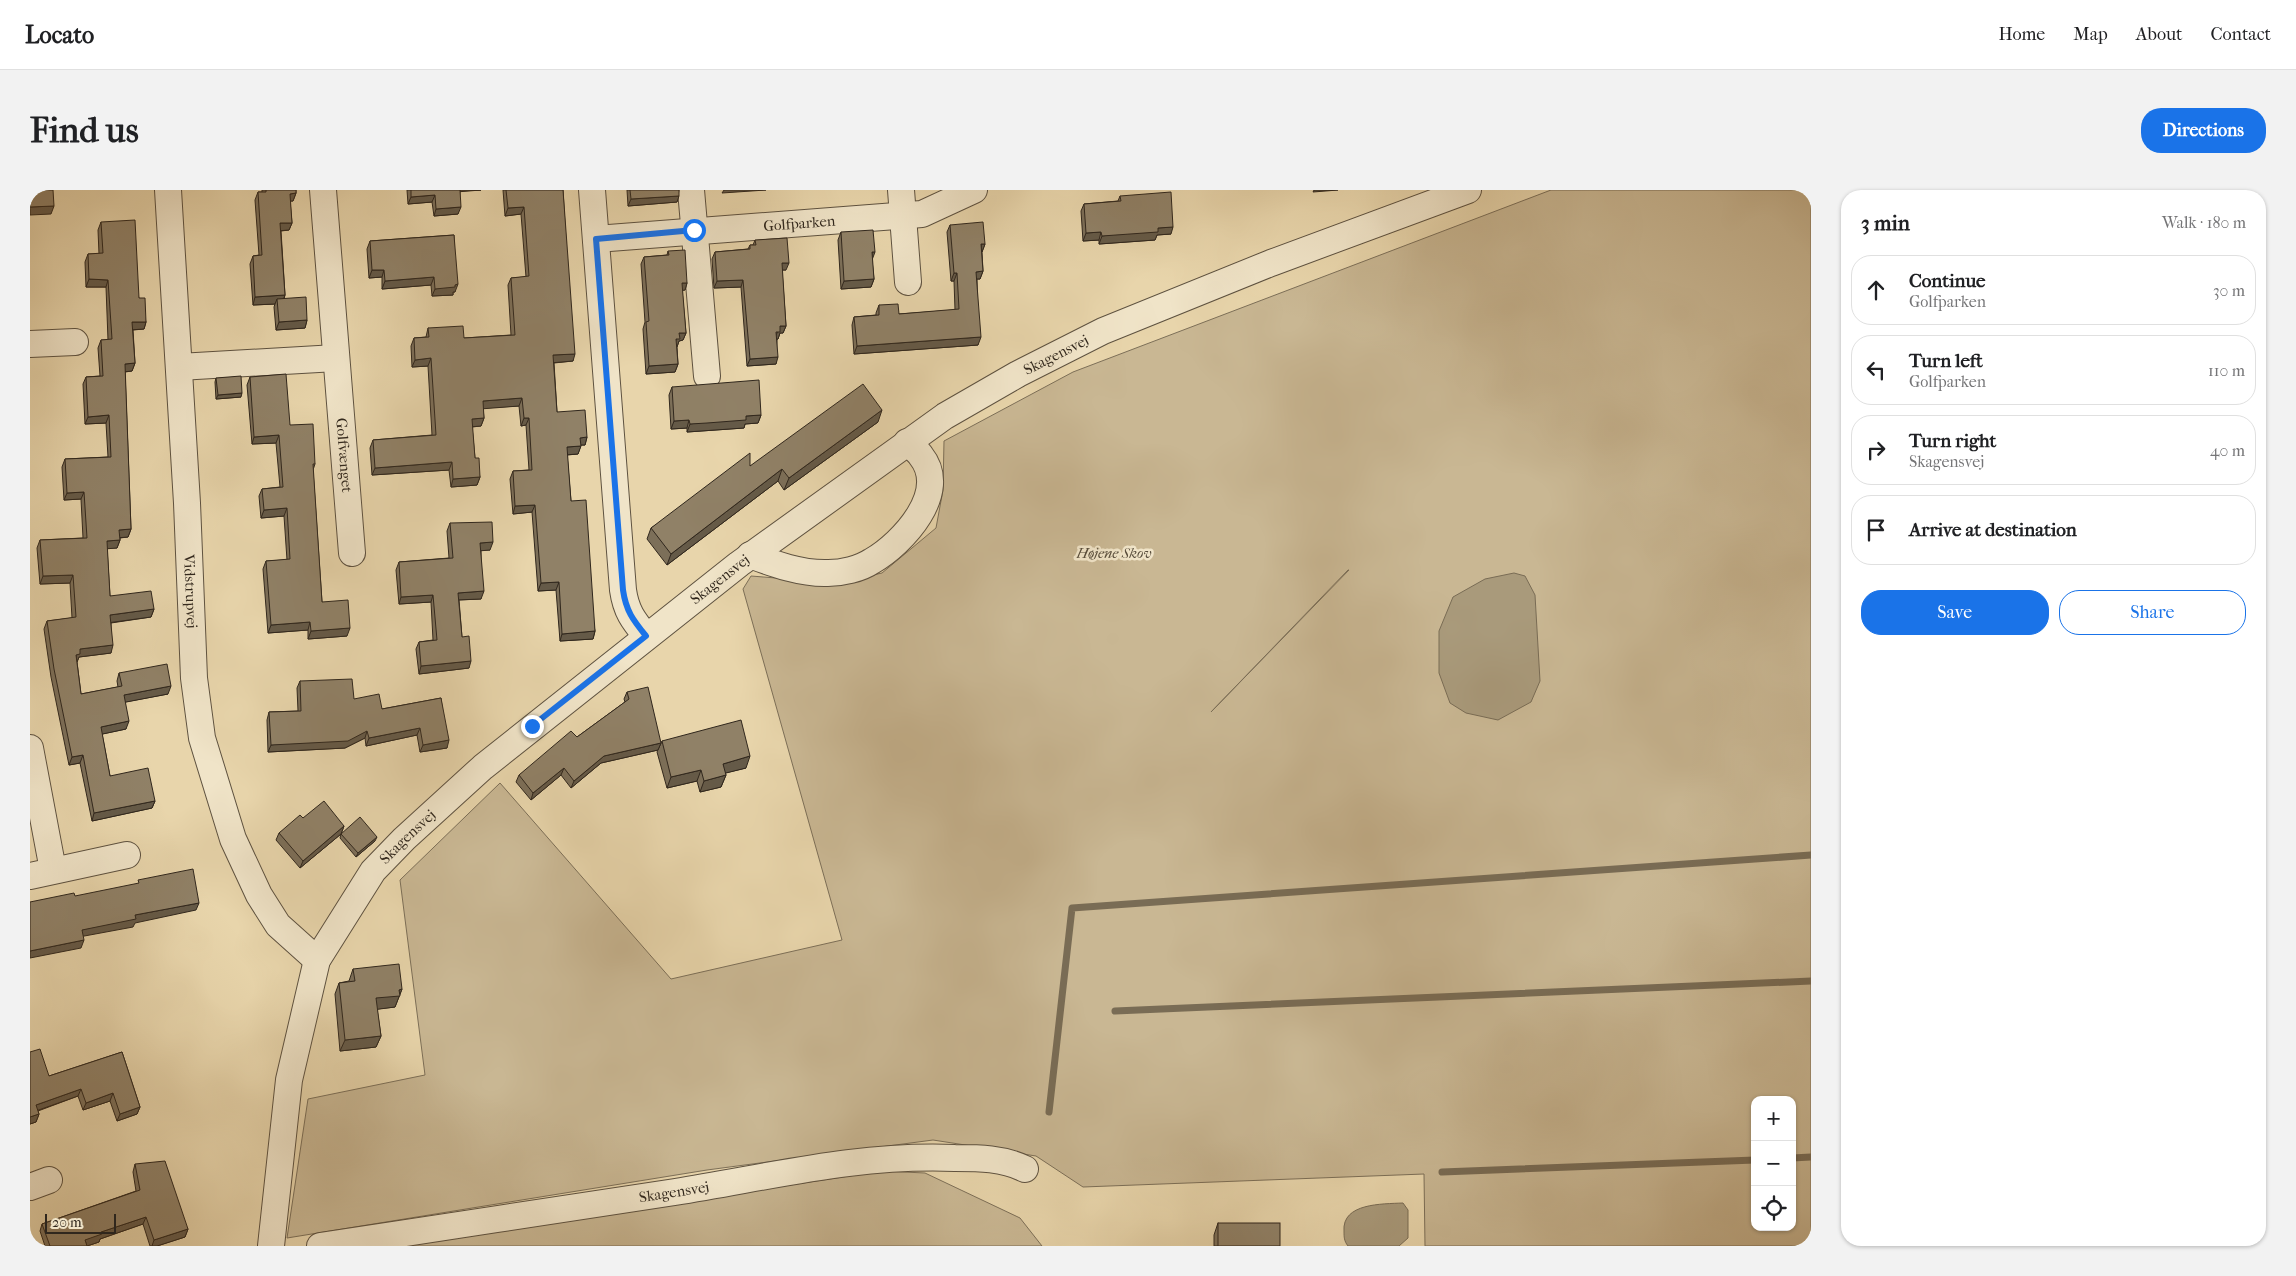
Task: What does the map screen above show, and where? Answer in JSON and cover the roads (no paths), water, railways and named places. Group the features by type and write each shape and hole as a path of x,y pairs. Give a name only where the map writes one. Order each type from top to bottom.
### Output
{"street":[{"name":"Vidstrupvej","path":"168,190 179,367 194,678 202,738 233,839 259,895 278,926 317,960"},
{"name":"Golfvænget","path":"323,190 352,553"},
{"path":"592,190 623,590 625,606 630,617 646,636"},
{"path":"691,190 707,376"},
{"path":"901,190 908,282"},
{"name":"Golfparken","path":"596,239 922,214 974,190"},
{"name":"Skagensvej","path":"271,1246 289,1080 317,960 373,871 404,839 490,761 750,555 945,416 1002,383 1103,331 1271,263 1415,200 1468,190"},
{"path":"30,344 75,342"},
{"path":"179,367 336,358"},
{"path":"750,555 805,572 829,574 857,568 871,562 885,552 917,518 929,497 930,479 926,466 922,456 908,442"},
{"path":"30,748 42,873 127,855"},
{"name":"Skagensvej","path":"320,1246 700,1188 765,1174 849,1161 930,1157 974,1158 1002,1160 1025,1169"}],"waterway":[{"path":"1049,1112 1072,908 1811,855"},
{"path":"1115,1011 1811,981"},
{"path":"1796,1158 1811,1157"},
{"path":"1442,1172 1751,1160"}],"park label":[{"name":"Højene Skov","path":"1114,553"}]}
